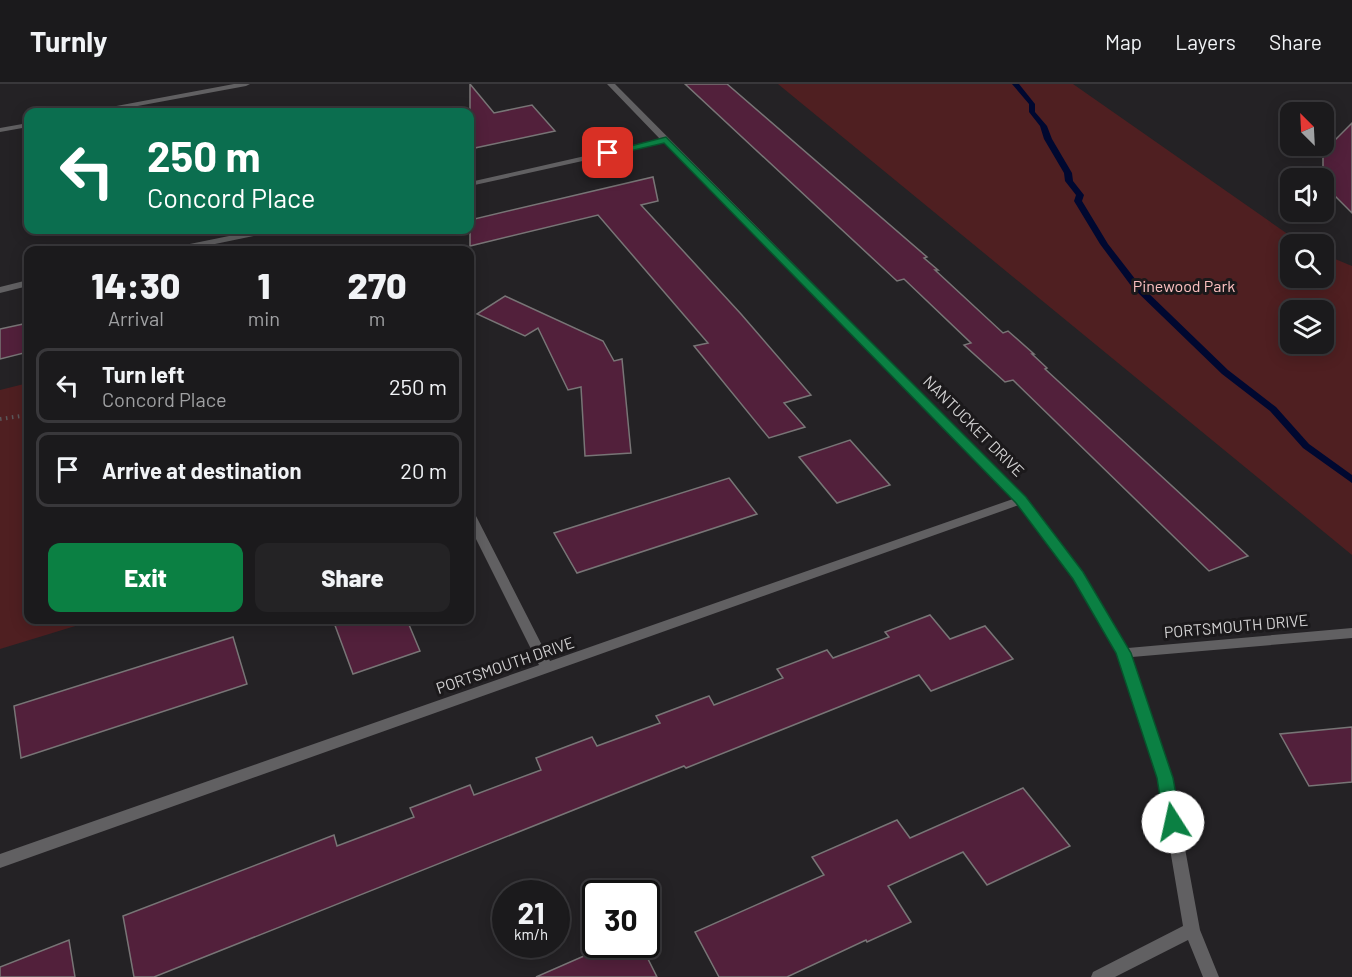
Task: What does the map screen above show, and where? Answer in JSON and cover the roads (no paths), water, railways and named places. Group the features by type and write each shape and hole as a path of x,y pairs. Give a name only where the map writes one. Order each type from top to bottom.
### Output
{"street":[{"path":"117,108 246,84"},
{"name":"NANTUCKET DRIVE","path":"611,84 1021,500 1078,576 1124,653 1165,778 1192,930 1211,977"},
{"path":"0,130 24,126"},
{"path":"474,183 666,140"},
{"path":"194,246 249,234"},
{"path":"0,290 24,284"},
{"name":"PORTSMOUTH DRIVE","path":"0,861 1021,500"},
{"path":"474,524 547,668"},
{"name":"PORTSMOUTH DRIVE","path":"1124,653 1352,633"},
{"path":"1100,977 1192,930"}],"waterway":[{"path":"1015,84 1032,104 1032,112 1043,126 1068,173 1069,181 1080,195 1078,201 1091,223 1135,285 1225,372 1273,409 1306,446 1352,480"}],"park label":[{"name":"Pinewood Park","path":"1184,286"}]}
